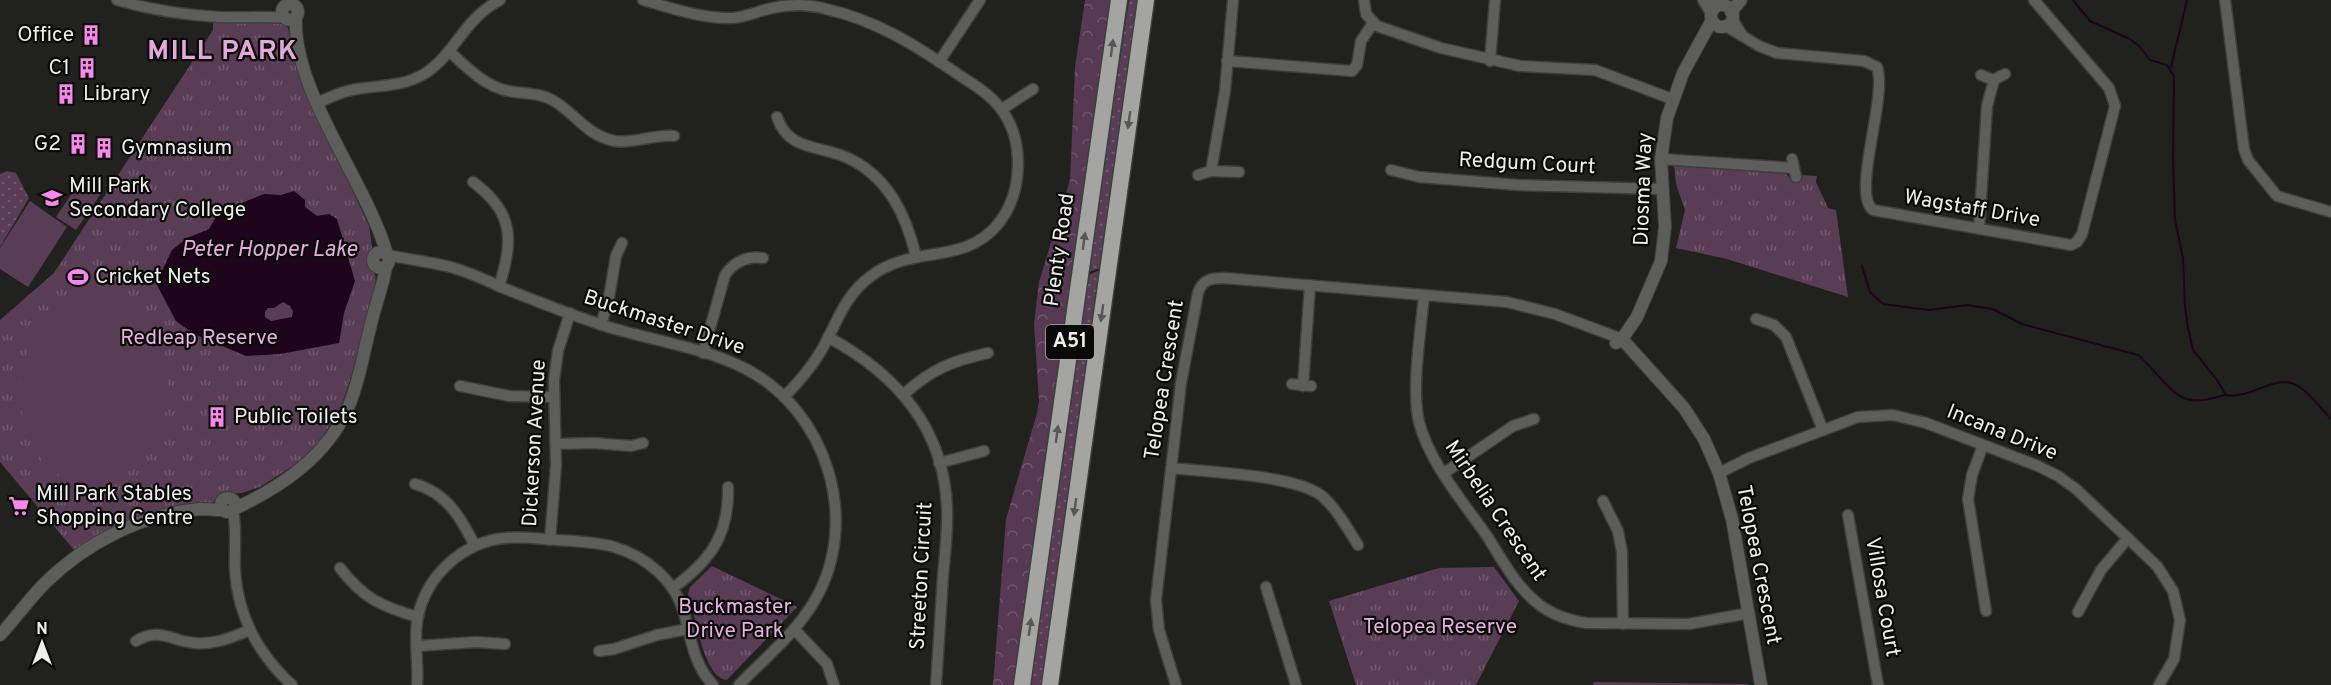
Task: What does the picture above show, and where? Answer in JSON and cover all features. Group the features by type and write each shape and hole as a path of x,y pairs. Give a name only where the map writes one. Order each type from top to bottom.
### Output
{"highway":[{"name":"Plenty Road","path":"1022,685 1119,0"},
{"name":"A51","path":"1050,685 1146,0"}],"street":[{"path":"0,635 45,583 74,559 100,542 151,519 203,509 228,507 264,492 303,468 323,447 348,409 379,290 383,261 374,218 317,103 289,9 261,16 226,17 182,14 117,0"},
{"path":"317,103 354,89 404,83 432,68 476,17 500,0"},
{"path":"643,0 701,15 724,18 746,16 791,5 827,4 890,32 987,94 1002,109 1015,136 1016,185 1004,217 987,235 968,247 946,253 916,256 881,268 859,286 841,308 828,337 809,368 784,397"},
{"path":"939,62 980,0"},
{"path":"1211,171 1222,109 1233,0"},
{"path":"1364,0 1366,14 1372,23 1441,48 1490,61 1529,67 1595,70 1672,99"},
{"path":"1490,61 1495,0"},
{"name":"Wagstaff Drive","path":"1703,0 1723,14 1742,35 1759,46 1777,53 1864,61 1875,65 1879,78 1868,166 1866,197 1868,206 1879,212 2071,245 2077,242 2082,234 2115,112 2113,97 2109,88 2034,0"},
{"path":"1708,0 1723,14"},
{"name":"Diosma Way","path":"1618,340 1637,317 1655,279 1663,249 1665,226 1661,159 1664,130 1672,99 1703,33 1741,0"},
{"path":"2225,0 2245,141 2256,168 2268,185 2293,202 2331,212"},
{"path":"1227,61 1352,71 1357,65 1361,41 1372,23"},
{"path":"449,51 493,86 553,100 567,110 582,126 602,138 625,142 674,136"},
{"path":"1979,229 1987,106 1994,80 2005,74"},
{"path":"1981,75 1994,80"},
{"path":"1002,109 1033,89"},
{"path":"777,117 782,130 791,139 852,160 884,185 905,217 916,256"},
{"path":"1661,159 1793,168"},
{"name":"Redgum Court","path":"1391,170 1419,177 1518,185 1662,189"},
{"path":"1198,175 1211,171 1239,172"},
{"path":"473,182 492,198 507,224 508,256 499,286"},
{"path":"601,324 621,243"},
{"path":"703,353 725,275 742,260 763,258"},
{"name":"Buckmaster Drive","path":"383,261 414,261 456,269 601,324 724,359 749,370 784,397 808,425 829,471 836,511 834,541 827,572 814,601 794,629 739,685"},
{"name":"Telopea Crescent","path":"1176,685 1159,630 1156,607 1183,374 1198,293 1202,284 1209,279 1218,278 1507,302 1546,311 1581,325 1599,338 1618,340 1626,354 1648,368 1684,408 1704,439 1718,470 1732,519 1761,685"},
{"path":"1302,385 1310,285"},
{"name":"Mirbelia Crescent","path":"1424,295 1416,406 1419,424 1426,442 1444,473 1518,583 1536,602 1553,614 1586,623 1689,624 1749,613"},
{"name":"Dickerson Avenue","path":"550,540 556,465 553,397 558,351 570,313"},
{"path":"1756,319 1774,325 1786,337 1823,429"},
{"name":"Streeton Circuit","path":"828,337 867,360 904,394 926,428 939,463 947,508 936,685"},
{"path":"904,394 937,368 988,353"},
{"path":"460,386 502,395 553,397"},
{"name":"Incana Drive","path":"1718,470 1858,417 1893,415 1926,423 2038,466 2058,476 2076,489 2163,574 2173,591 2179,611 2177,649 2169,669 2158,685"},
{"path":"1444,473 1513,426 1534,419"},
{"path":"556,444 594,443 631,446 643,442"},
{"path":"1983,445 1972,475 1968,499 1986,611"},
{"path":"939,463 984,451"},
{"path":"1171,468 1287,481 1307,487 1332,507 1358,545"},
{"path":"415,484 430,489 445,500 460,518 475,546"},
{"path":"673,588 707,558 720,537 727,513 728,487"},
{"path":"1603,501 1618,531 1622,552 1623,624"},
{"path":"228,507 234,538 238,591 250,630 271,664 292,685"},
{"name":"Villosa Court","path":"1848,515 1878,685"},
{"path":"417,685 418,616 425,595 439,573 462,553 475,546 508,537 601,544 625,550 648,562 673,588 682,608 695,658 713,685"},
{"path":"2078,612 2101,570 2128,538"},
{"path":"340,568 359,590 376,602 418,616"},
{"path":"1266,587 1296,685"},
{"path":"0,645 12,623"},
{"path":"599,651 688,629"},
{"path":"794,629 827,664 834,685"},
{"path":"136,641 144,636 157,634 186,642 212,643 250,630"},
{"path":"417,646 466,642 505,644"}],"green space":[{"path":"1085,0 1110,0 1014,685 993,685 1006,519 1039,401 1034,324 1039,282 1070,180 1075,67"},
{"path":"1129,0 1138,0 1101,268 1088,272"},
{"name":"Redleap Reserve","path":"213,23 282,23 288,28 302,81 369,226 372,246 369,262 376,282 341,407 322,438 299,462 260,487 242,493 226,494 212,503 182,504 141,515 74,550 0,462 0,320 54,273 213,30"},
{"path":"1674,165 1783,171 1790,178 1800,178 1799,175 1817,176 1816,182 1828,208 1836,210 1848,297 1727,259 1676,248 1685,210 1676,184"},
{"path":"7,171 16,173 29,198 0,247 0,174"},
{"path":"82,178 102,192 76,230 56,217"},
{"path":"30,201 67,227 28,287 0,269 0,248"},
{"path":"82,260 88,290 121,294 145,312 161,339 168,371 167,405 157,437 138,463 111,479 97,481 64,477 39,457 27,434 21,409 21,382 27,355 38,330 54,309 75,293 68,263"},
{"path":"1100,270 1042,685 1029,685 1088,275"},
{"name":"Buckmaster Drive Park","path":"712,566 797,607 727,680 719,677 706,657 688,594 690,587"},
{"name":"Telopea Reserve","path":"1494,567 1519,601 1476,685 1356,685 1329,601 1439,568"},
{"path":"1594,682 1748,684 1749,685 1592,685"}],"water":[{"name":"Peter Hopper Lake","path":"294,191 305,200 305,207 317,216 329,214 337,219 355,281 344,313 339,343 280,354 246,356 194,334 176,321 156,283 172,250 187,238 209,229 219,212 264,194 281,195","holes":["283,302 290,306 293,312 292,317 271,321 265,317 268,308 274,308"]}],"waterway":[{"path":"2073,0 2090,21 2130,39 2150,60 2167,65 2174,76 2175,220 2183,258 2185,307 2193,350 2226,395 2245,394 2281,382 2290,383 2307,393 2331,419"},
{"path":"2171,67 2187,0"},
{"path":"1862,266 1870,292 1883,304 1929,310 1967,305 1993,309 2022,324 2138,355 2174,392 2187,399 2211,399 2225,395"}],"place":[{"name":"Office","path":"91,35"},
{"name":"C1","path":"87,68"},
{"name":"Library","path":"66,94"},
{"name":"G2","path":"78,144"},
{"name":"Gymnasium","path":"104,148"},
{"name":"Mill Park Secondary College","path":"52,198"},
{"name":"Cricket Nets","path":"78,277"},
{"name":"Public Toilets","path":"217,417"},
{"name":"Mill Park Stables Shopping Centre","path":"19,506"}],"district":[{"name":"MILL PARK","path":"223,52"}]}
